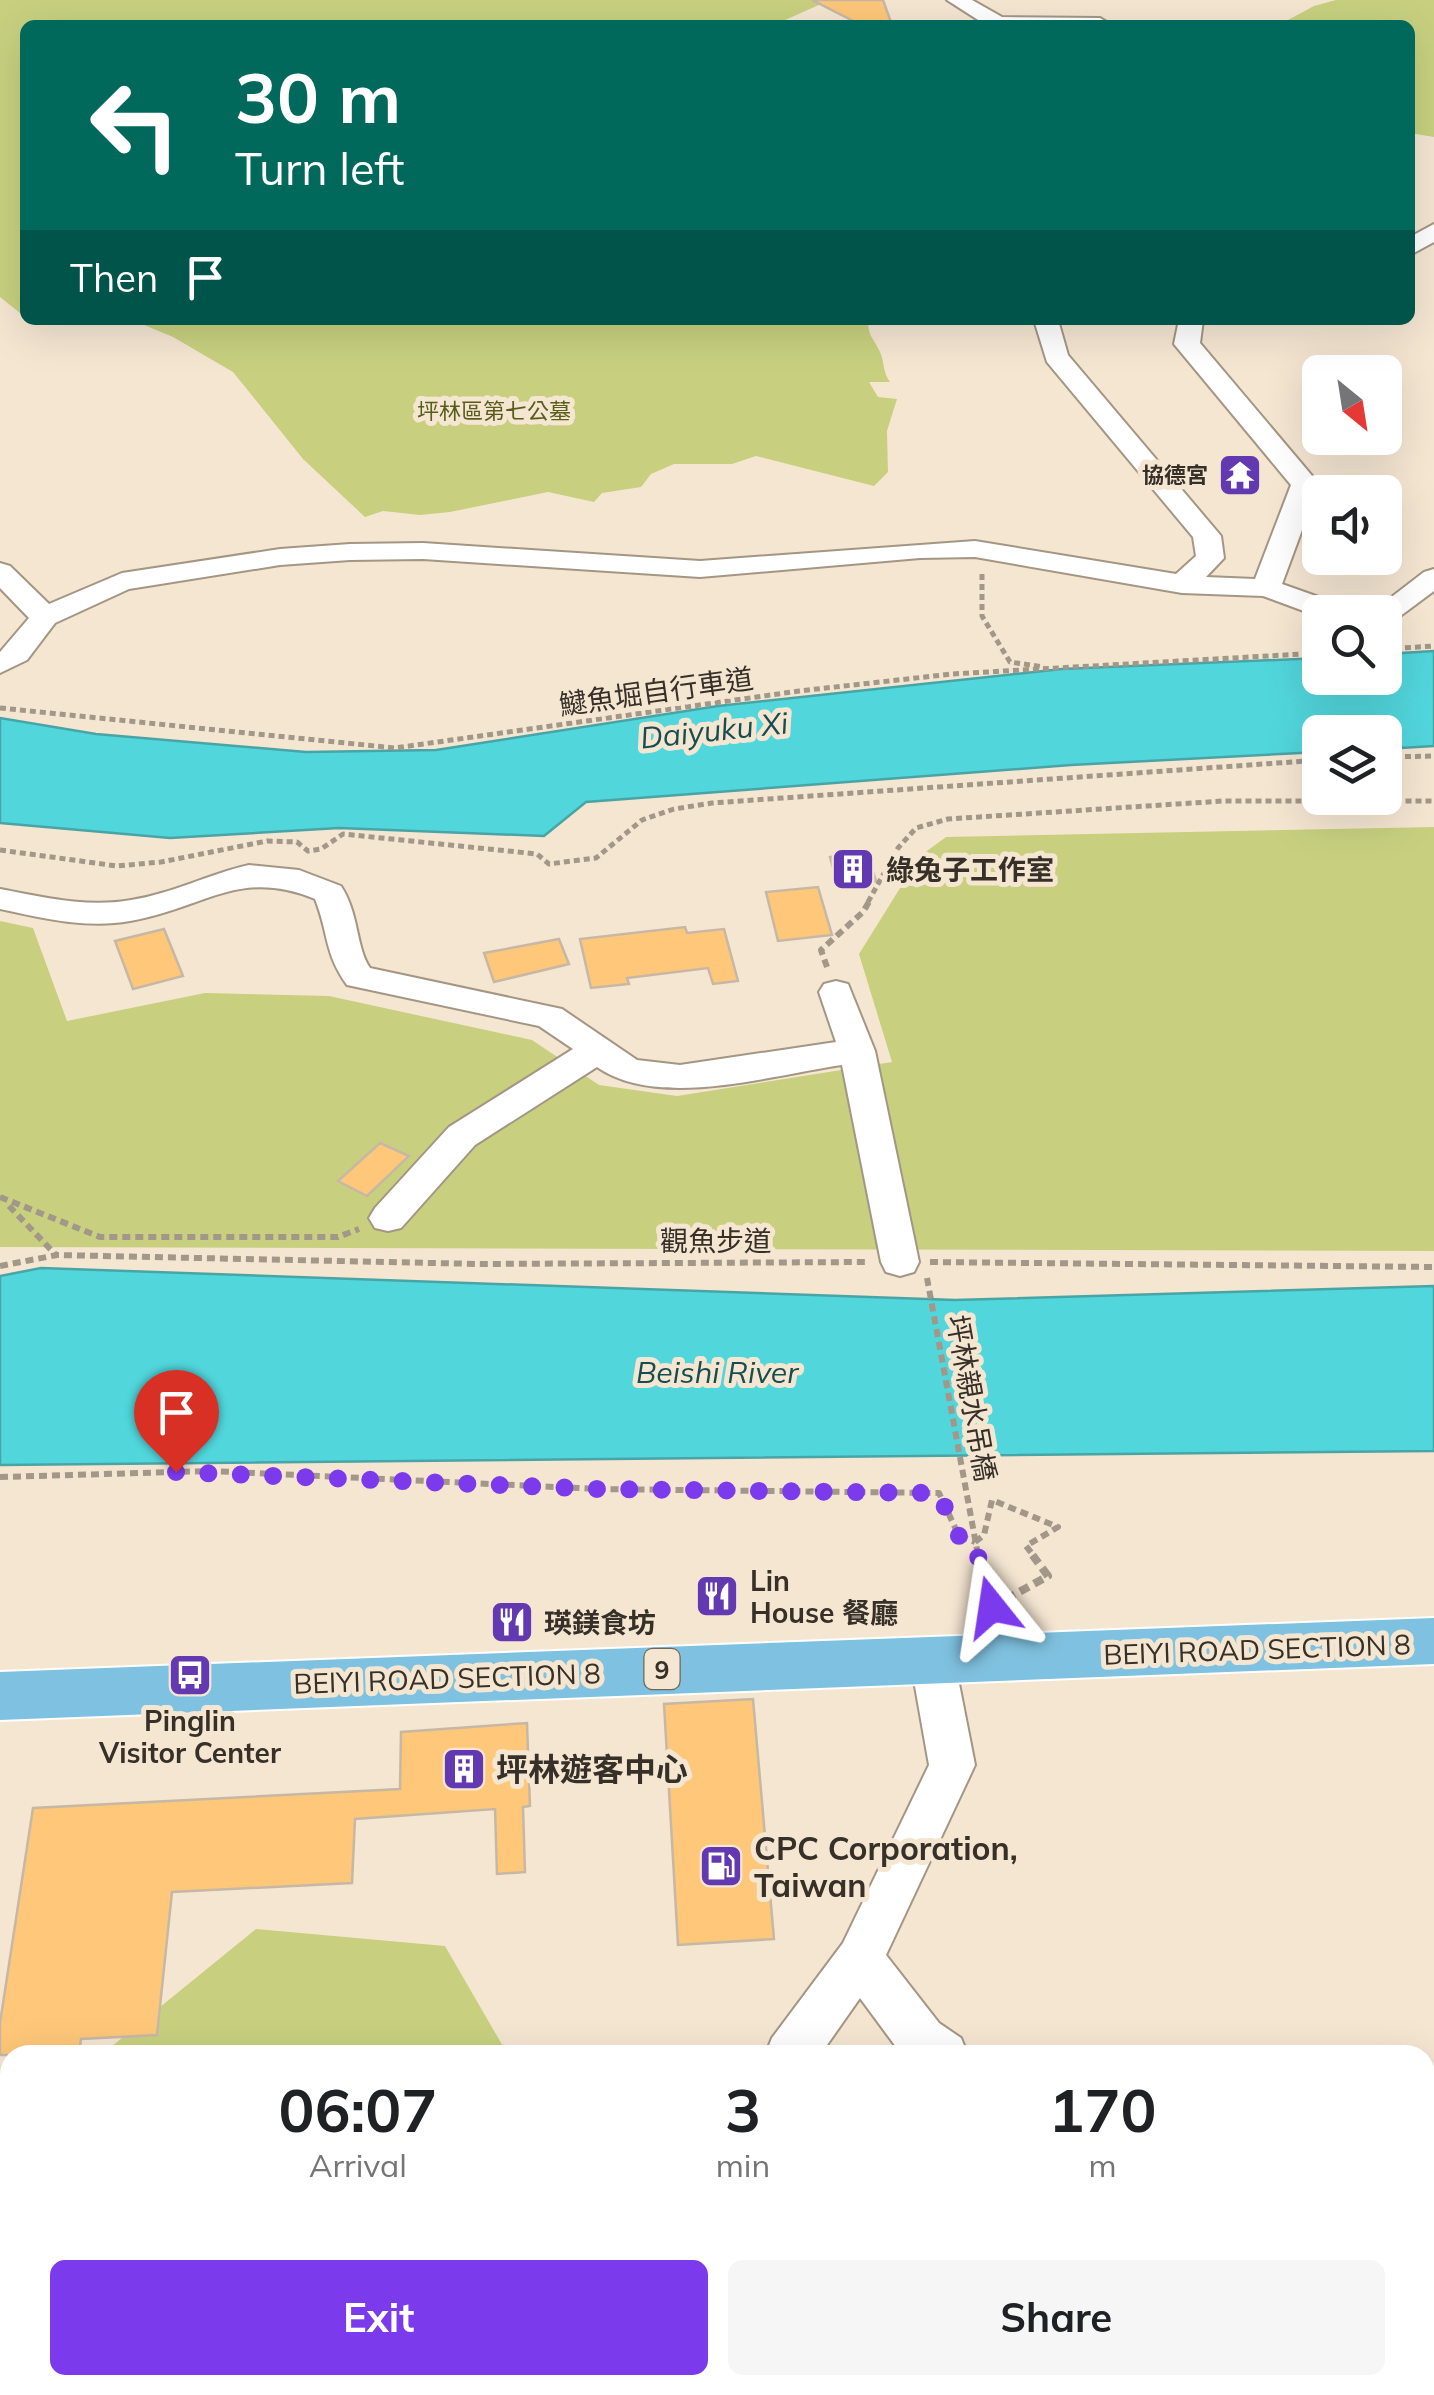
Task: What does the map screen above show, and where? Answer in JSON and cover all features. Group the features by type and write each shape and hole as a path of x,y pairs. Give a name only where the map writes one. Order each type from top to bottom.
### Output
{"main road":[{"name":"BEIYI ROAD SECTION 8","path":"0,1696 932,1658 997,1633 1434,1641"}],"street":[{"path":"949,5 989,20"},
{"path":"1047,325 1056,357 1207,536 1210,558 1182,584"},
{"path":"1190,325 1187,344 1305,484 1266,588"},
{"path":"0,664 17,654 45,617 122,582 280,557 423,551 700,568 975,549 1182,584 1266,588 1302,601"},
{"path":"0,572 45,617"},
{"path":"1402,602 1434,578"},
{"path":"0,900 81,913 132,911 237,876 270,873 301,878 329,892 342,924 346,959 359,977 550,1018 628,1071 680,1077 857,1051"},
{"path":"836,992 857,1051 912,1262"},
{"path":"388,1218 462,1136 598,1049"},
{"path":"797,2045 860,1959 952,1765 932,1658"},
{"path":"860,1959 928,2045"}],"path":[{"path":"975,549 985,583 979,602 992,640 1010,662 1050,668"},
{"path":"1402,648 1434,646"},
{"name":"𩻸魚堀自行車道","path":"0,708 395,748 799,691 952,674 1302,654"},
{"path":"1402,757 1434,756"},
{"path":"0,850 116,866 162,862 267,841 297,842 308,851 321,849 343,834 537,854 549,864 596,858 611,840 654,811 733,800 1302,761"},
{"path":"836,992 820,950 863,912 898,848 916,828 948,819 1223,801 1434,801"},
{"path":"3,1199 100,1237 338,1237 388,1218"},
{"path":"3,1199 56,1255"},
{"name":"觀魚步道","path":"0,1266 56,1255 480,1264 912,1262 1434,1267"},
{"name":"坪林親水吊橋","path":"912,1262 997,1633"},
{"path":"0,1477 211,1471 599,1489 938,1493 959,1536 974,1542 984,1536 992,1500 1058,1528 1026,1546 1048,1576 997,1633"}],"green space":[{"path":"0,0 830,0 785,20 20,20 20,313 0,297"},
{"path":"1336,0 1434,0 1434,137 1415,134 1415,20 1288,20"},
{"name":"坪林區第七公墓","path":"144,325 869,325 890,382 869,382 878,397 897,399 887,431 888,472 874,486 756,456 732,464 674,464 651,474 641,487 602,493 594,502 548,492 450,512 420,515 383,511 365,517 303,459 233,372"},
{"path":"1434,827 1434,1251 0,1247 0,921 33,928 67,1021 205,993 329,996 532,1040 599,1085 677,1096 892,1062 859,954 920,856 946,837"},
{"path":"256,1929 445,1946 502,2045 113,2045"}],"water":[{"name":"Daiyuku Xi","path":"1434,651 1434,746 1402,748 1402,715 1302,715 1302,753 1071,765 586,802 544,836 339,828 170,838 0,823 0,718 96,734 306,752 436,750 718,706 1062,669 1302,659 1302,695 1402,695 1402,653"},
{"name":"Beishi River","path":"41,1268 955,1300 1434,1286 1434,1451 0,1465 0,1276"}],"building":[{"path":"812,0 883,0 890,20 851,20"},
{"name":"綠兔子工作室","path":"867,853 876,881 838,885 830,857"},
{"path":"818,887 832,935 778,941 766,892"},
{"path":"685,927 687,933 724,929 738,981 713,984 708,968 627,978 629,984 591,988 580,939"},
{"path":"164,929 183,976 133,989 115,941"},
{"path":"559,939 569,964 494,982 484,953"},
{"path":"380,1143 409,1156 367,1196 338,1181"},
{"name":"CPC Corporation, Taiwan","path":"753,1699 774,1939 678,1945 664,1704"},
{"path":"527,1723 530,1806 523,1807 525,1872 497,1874 495,1809 355,1819 352,1883 172,1892 157,2035 81,2039 80,2045 0,2045 0,2023 33,1808 400,1789 401,1732"}],"place":[{"name":"協德宮","path":"1240,475"},
{"name":"綠兔子工作室","path":"853,869"},
{"name":"Lin House 餐廳","path":"717,1596"},
{"name":"瑛鎂食坊","path":"512,1622"},
{"name":"Pinglin Visitor Center","path":"190,1675"},
{"name":"坪林遊客中心","path":"464,1769"},
{"name":"CPC Corporation, Taiwan","path":"721,1866"}],"route":[{"path":"176,1472 599,1489 938,1493 959,1536 974,1542 992,1607"}]}
